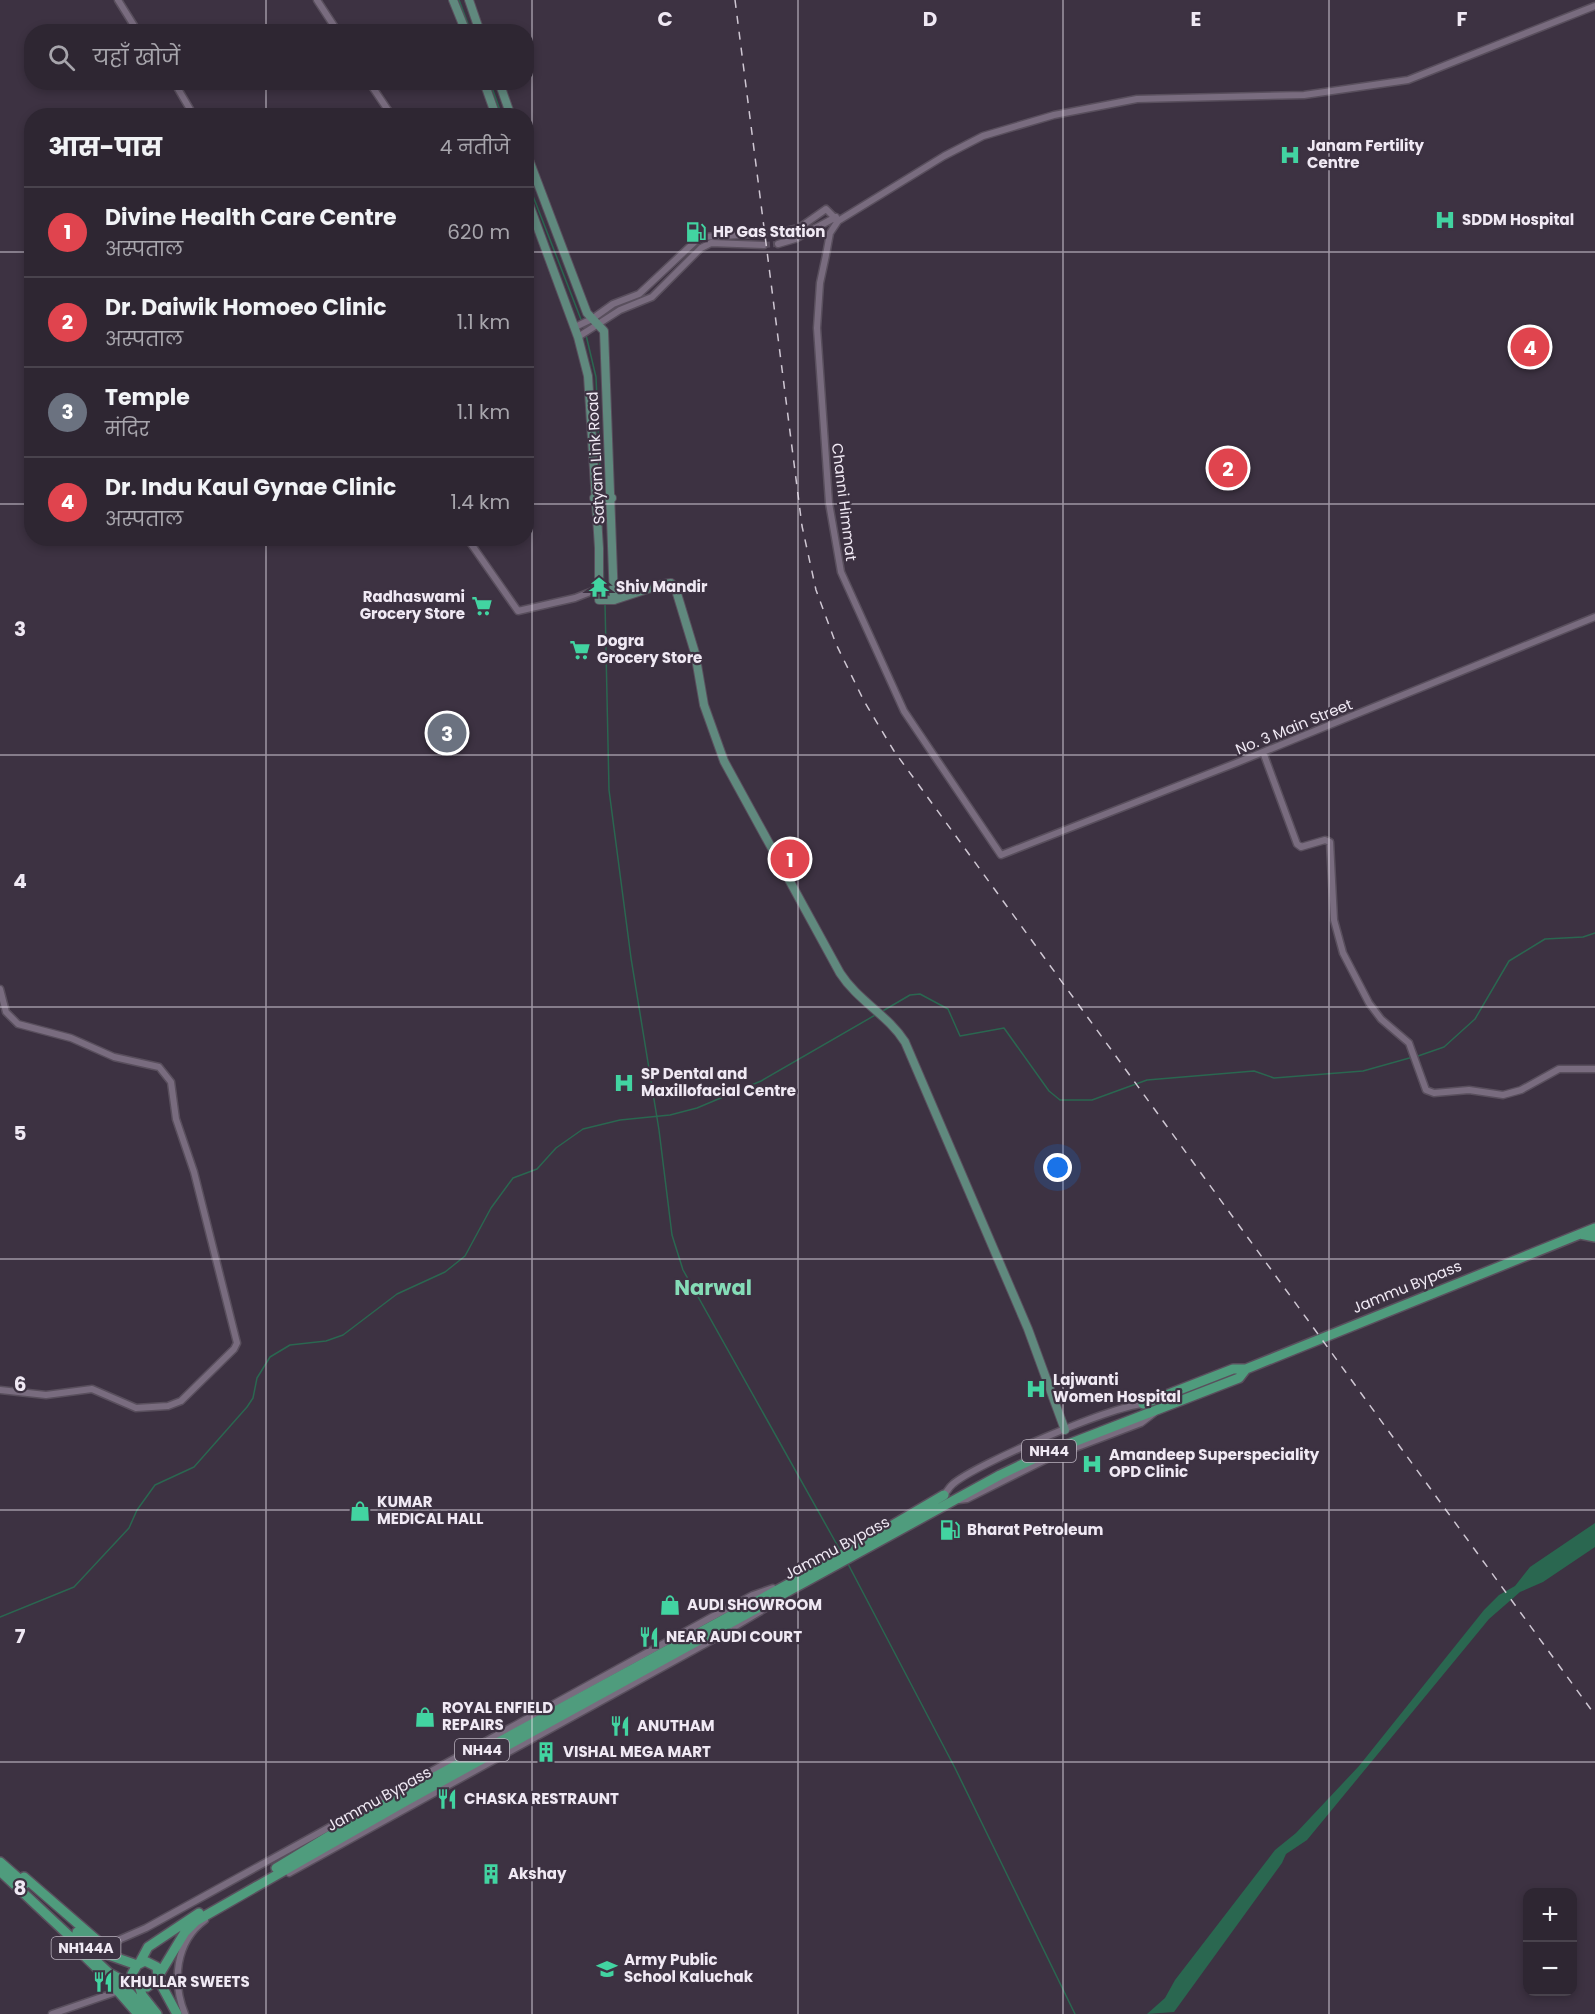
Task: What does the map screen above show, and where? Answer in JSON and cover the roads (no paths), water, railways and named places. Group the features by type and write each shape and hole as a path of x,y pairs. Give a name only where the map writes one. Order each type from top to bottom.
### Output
{"highway":[{"name":"Jammu Bypass","path":"1143,1404 1233,1369 1246,1369 1595,1228"},
{"name":"Jammu Bypass","path":"1580,1234 1595,1236"},
{"name":"Jammu Bypass","path":"858,1549 1048,1452 1239,1378 1246,1369"},
{"name":"Jammu Bypass","path":"139,1963 148,1947 185,1922 342,1828 840,1560 944,1495"},
{"name":"Jammu Bypass","path":"158,1977 186,1932 213,1911 789,1587"},
{"path":"0,1856 122,1990 148,2014"},
{"name":"NH144A","path":"0,1862 115,1977 137,1984"},
{"name":"NH144A","path":"0,1871 23,1886"},
{"path":"0,1878 107,1945"},
{"name":"NH144A","path":"47,1908 98,1949 139,1963"},
{"path":"157,2014 142,1995 132,1974 139,1963 153,1963 177,2014"},
{"path":"115,1977 138,2014"},
{"path":"137,1984 152,1986 158,1977"}],"main road":[{"path":"453,0 463,24"},
{"path":"469,0 477,24"},
{"path":"487,90 493,108"},
{"path":"502,90 508,108"},
{"name":"Satyam Link Road","path":"534,173 584,305 604,331 610,498 605,601"},
{"path":"534,215 583,334 597,498 598,589 605,601 663,584 674,586 695,653 704,705 726,765 840,974 853,992 879,1014 905,1042 1028,1329 1065,1430"},
{"path":"597,498 610,498"}],"street":[{"path":"118,0 133,24"},
{"path":"317,0 333,24"},
{"path":"778,244 795,239 837,219 944,156 983,136 1054,115 1131,99 1304,94 1408,80 1595,6"},
{"path":"179,90 189,108"},
{"path":"374,90 387,108"},
{"path":"777,233 799,228 826,209 837,219"},
{"name":"Channi Himmat","path":"837,219 830,233 820,283 817,328 829,502 841,572 904,711 1000,855"},
{"path":"583,334 596,322 605,308 639,294 700,237 762,234"},
{"path":"580,325 596,322 646,301 701,248 711,243 764,245"},
{"path":"652,283 661,288"},
{"path":"473,546 518,611 575,598 598,589"},
{"name":"No. 3 Main Street","path":"1000,855 1263,752 1595,617"},
{"path":"1263,752 1297,844 1305,846 1325,840 1330,842 1334,920 1343,953 1369,1003 1383,1021 1406,1039 1414,1054 1423,1087 1434,1093 1464,1089 1508,1094 1559,1069 1595,1069"},
{"path":"0,989 6,1012 18,1024 71,1038 114,1057 159,1068 171,1082 176,1119 194,1172 237,1345 186,1396 168,1406 136,1408 92,1389 46,1395 0,1390"},
{"path":"944,1495 952,1485 996,1460 1065,1430 1131,1405 1143,1404"},
{"path":"107,1945 146,1928 753,1595 789,1587"},
{"path":"184,2014 176,1976 186,1942 202,1922 771,1607 789,1587"},
{"path":"52,2014 137,1984"}],"waterway":[{"path":"459,0 468,24"},
{"path":"493,90 499,108"},
{"path":"534,199 582,322"},
{"path":"586,335 596,377 601,494"},
{"path":"601,501 602,539"},
{"path":"603,552 604,596"},
{"path":"605,603 609,790 631,958 659,1130 672,1235 683,1270 840,1550"},
{"path":"1418,1056 1444,1047 1475,1019 1509,961 1545,939 1583,937 1595,933"},
{"path":"881,1012 910,995 920,994 948,1009 960,1036 1004,1028 1049,1091 1060,1100 1092,1100 1147,1080 1254,1071 1274,1078 1363,1071 1413,1057"},
{"path":"0,1617 74,1587 129,1528 137,1510 155,1485 194,1467 247,1407 253,1398 257,1378 270,1357 290,1345 326,1341 343,1335 397,1294 445,1272 465,1256 491,1208 513,1178 537,1169 556,1148 583,1129 620,1120 670,1115 697,1108 761,1081 877,1014"},
{"path":"847,1562 955,1768 1075,2014"}],"tunnel":[{"path":"762,234 777,233"},
{"path":"764,245 778,244"}],"railway":[{"path":"735,0 802,526 816,590 836,644 864,701 894,751 1595,1715"}],"place":[{"name":"Janam Fertility Centre","path":"1290,155"},
{"name":"SDDM Hospital","path":"1445,220"},
{"name":"HP Gas Station","path":"696,232"},
{"name":"Dr. Indu Kaul Gynae Clinic","path":"1530,347"},
{"name":"Dr. Daiwik Homoeo Clinic","path":"1228,468"},
{"name":"Shiv Mandir","path":"599,587"},
{"name":"Radhaswami Grocery Store","path":"482,606"},
{"name":"Dogra Grocery Store","path":"580,650"},
{"name":"Temple","path":"447,733"},
{"name":"Divine Health Care Centre","path":"790,859"},
{"name":"SP Dental and Maxillofacial Centre","path":"624,1083"},
{"name":"Lajwanti Women Hospital","path":"1036,1389"},
{"name":"Amandeep Superspeciality OPD Clinic","path":"1092,1464"},
{"name":"KUMAR MEDICAL HALL","path":"360,1511"},
{"name":"Bharat Petroleum","path":"950,1530"},
{"name":"AUDI SHOWROOM","path":"670,1605"},
{"name":"NEAR AUDI COURT","path":"649,1637"},
{"name":"ROYAL ENFIELD REPAIRS","path":"425,1717"},
{"name":"ANUTHAM","path":"620,1726"},
{"name":"VISHAL MEGA MART","path":"546,1752"},
{"name":"CHASKA RESTRAUNT","path":"447,1799"},
{"name":"Akshay","path":"491,1874"},
{"name":"Army Public School Kaluchak","path":"607,1969"},
{"name":"KHULLAR SWEETS","path":"103,1982"}],"district":[{"name":"Narwal","path":"713,1288"}]}
